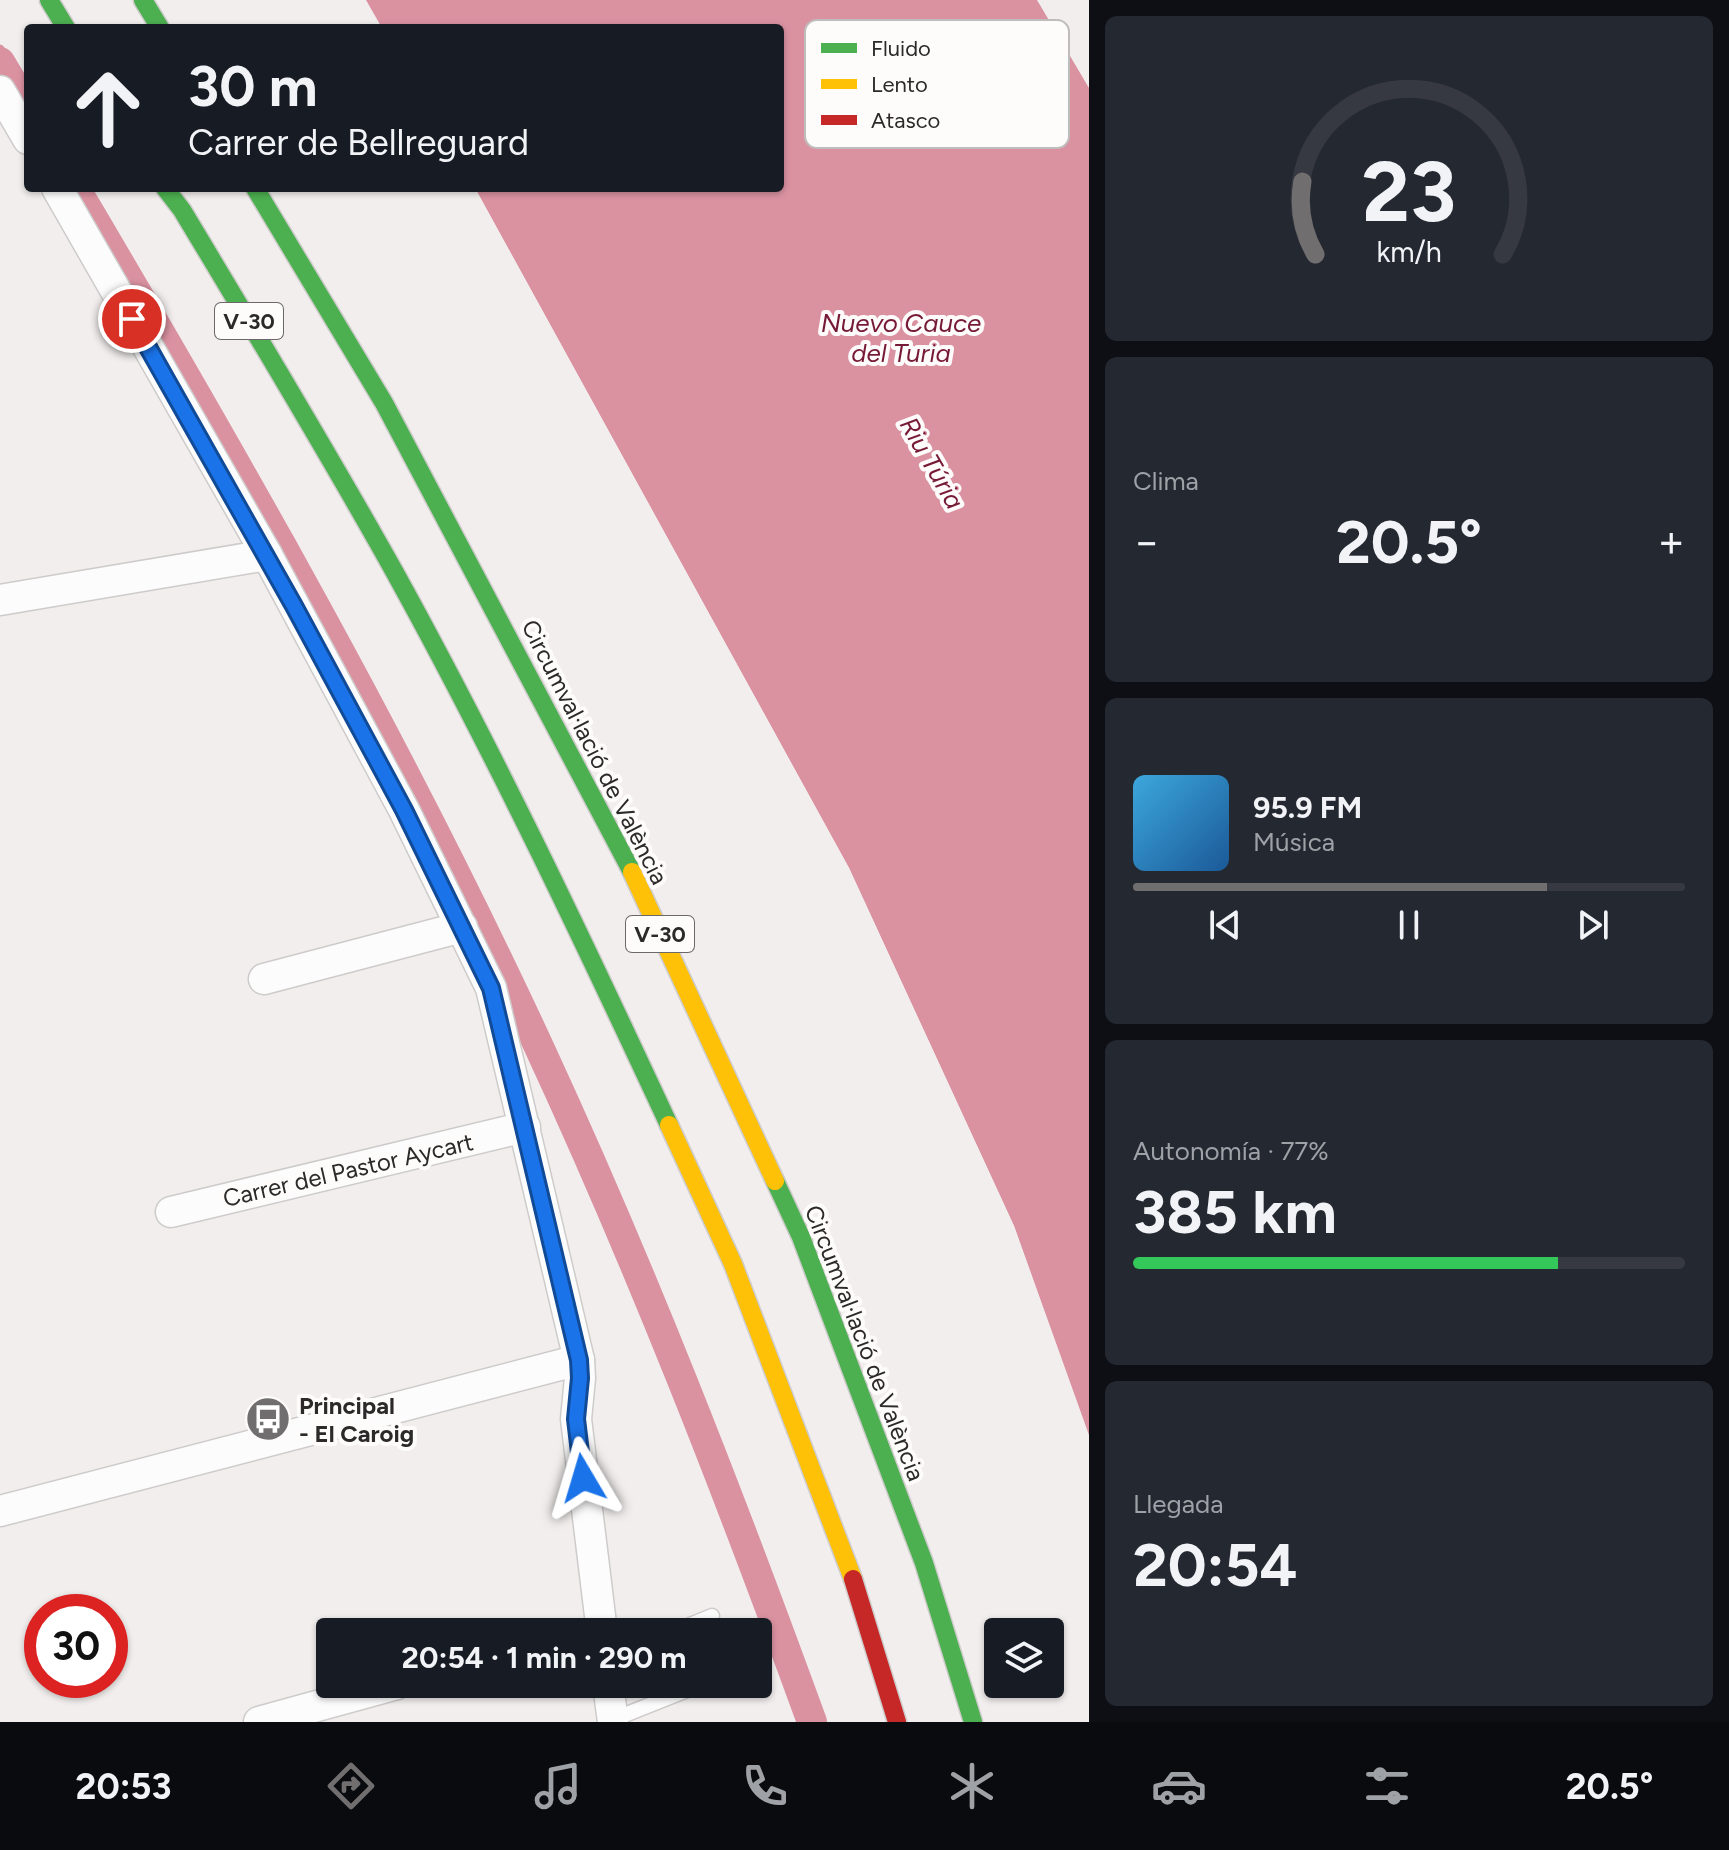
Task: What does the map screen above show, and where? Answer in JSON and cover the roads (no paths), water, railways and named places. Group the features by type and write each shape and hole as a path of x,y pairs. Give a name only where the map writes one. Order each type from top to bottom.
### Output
{"highway":[{"path":"49,0 64,24"},
{"path":"70,0 84,24"},
{"path":"143,0 158,24"},
{"path":"168,192 182,210"},
{"name":"V-30","path":"175,192 182,210 395,573 564,899 733,1264 857,1589 897,1722"},
{"name":"Circumval·lació de València","path":"257,192 384,403 628,863 801,1237 924,1563 973,1722"}],"street":[{"path":"1,93 24,132"},
{"path":"59,192 267,555 404,810 491,988 579,1360 576,1419 595,1618"},
{"path":"0,600 267,555"},
{"path":"264,979 462,927"},
{"name":"Carrer del Pastor Aycart","path":"171,1212 525,1127"},
{"path":"0,1511 579,1360"},
{"path":"259,1722 346,1698"},
{"path":"610,1698 613,1721"}],"lane":[{"path":"707,1618 712,1616"},
{"path":"613,1721 668,1698"}],"water":[{"name":"Nuevo Cauce del Turia","path":"366,0 1038,0 1050,20 805,20 805,148 1069,148 1069,53 1089,87 1089,1437 1014,1226 849,868 477,192 784,192 784,24 380,24"}],"waterway":[{"path":"0,49 24,89"},
{"path":"0,62 24,102"},
{"path":"77,192 318,612 487,937 577,1130 648,1297 749,1551 812,1722"},
{"path":"84,192 292,543 414,775 548,1044 650,1278 749,1527 821,1722"}],"place":[{"name":"Principal - El Caroig","path":"268,1419"}],"water label":[{"name":"Riu Túria","path":"932,463"}]}
